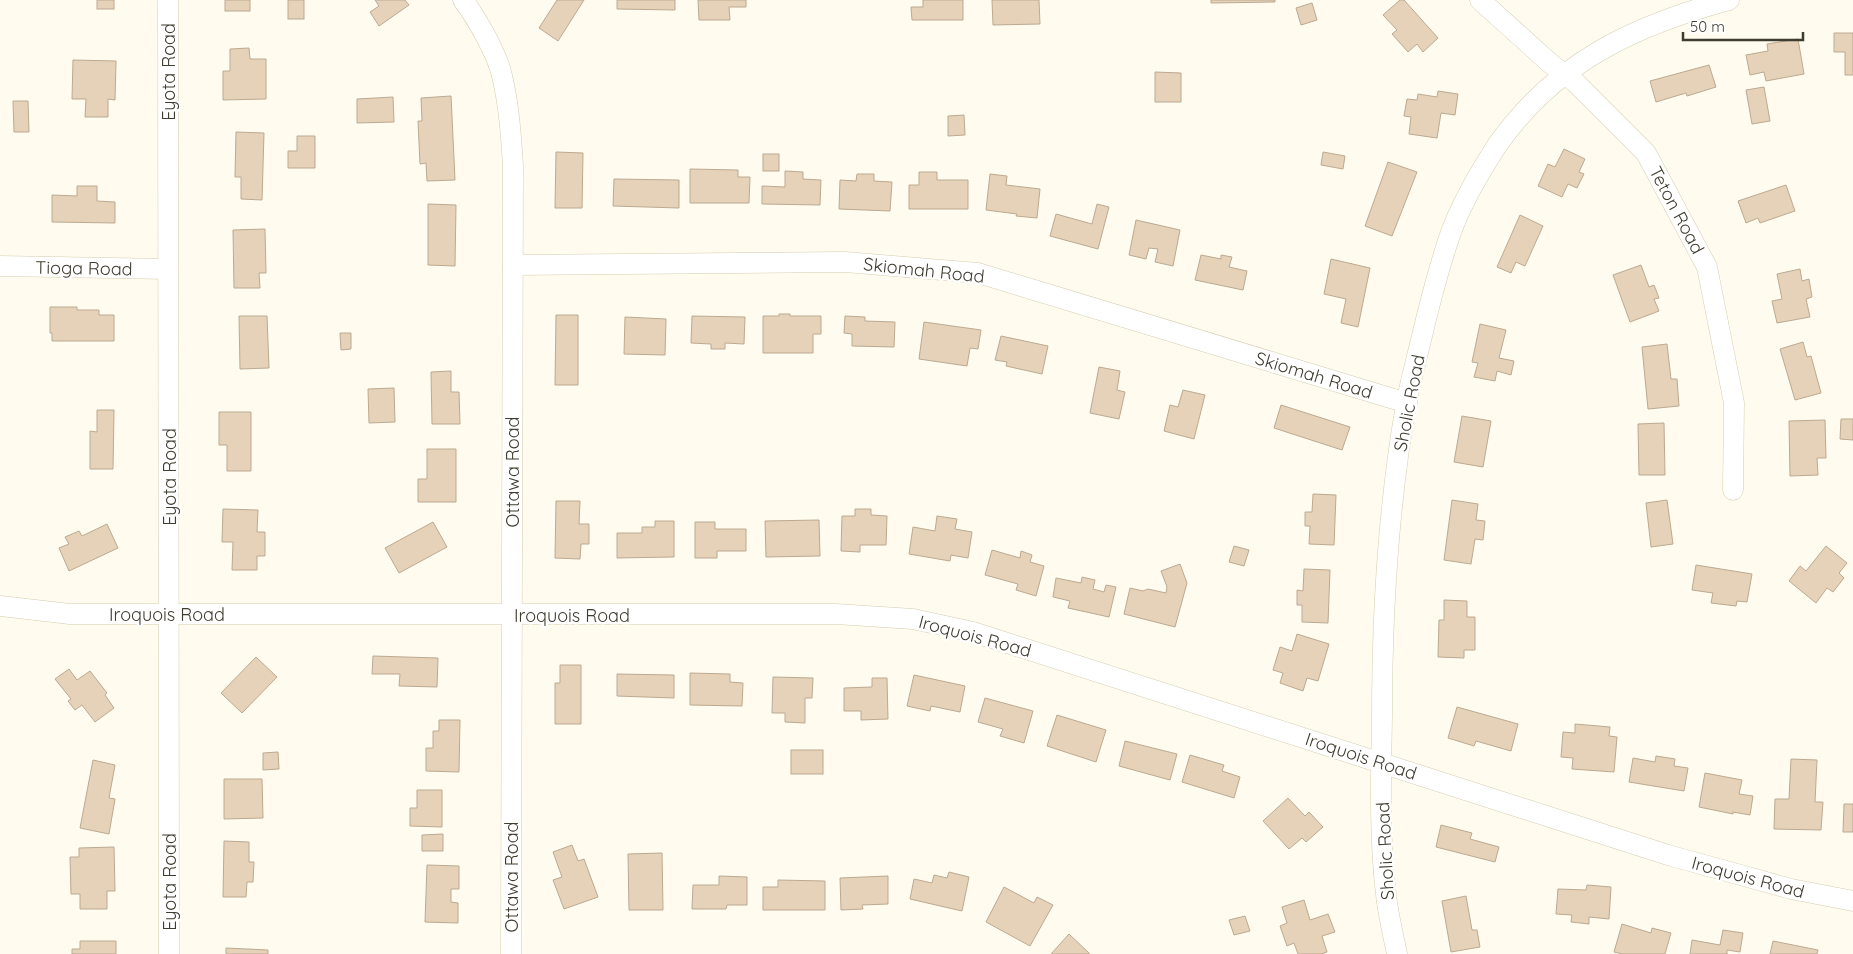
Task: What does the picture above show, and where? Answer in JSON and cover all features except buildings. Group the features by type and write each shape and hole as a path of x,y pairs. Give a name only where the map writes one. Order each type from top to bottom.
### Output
{"street":[{"name":"Eyota Road","path":"168,0 169,954"},
{"name":"Ottawa Road","path":"463,0 485,36 502,74 510,117 513,265 512,954"},
{"name":"Teton Road","path":"1480,0 1564,74 1646,153 1707,267 1734,403 1734,490"},
{"name":"Sholic Road","path":"1397,954 1386,895 1381,828 1382,650 1387,553 1395,480 1407,403 1427,315 1449,236 1470,189 1499,143 1528,109 1564,74 1594,54 1635,31 1691,10 1729,0"},
{"name":"Skiomah Road","path":"513,265 845,262 978,273 1407,403"},
{"name":"Tioga Road","path":"0,266 168,269"},
{"name":"Iroquois Road","path":"0,606 70,614 836,614 913,619 973,632 1668,855 1791,890 1853,901"}]}
